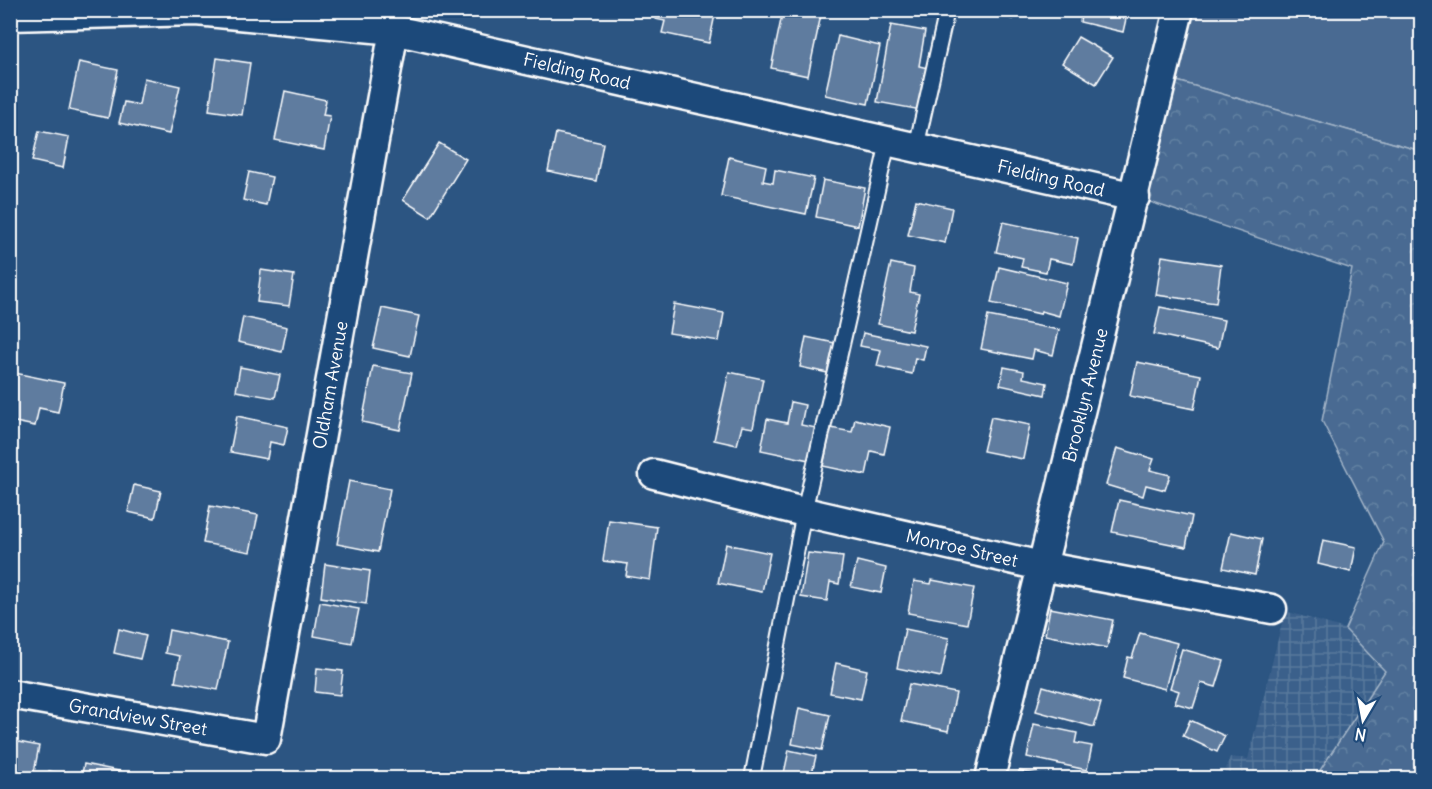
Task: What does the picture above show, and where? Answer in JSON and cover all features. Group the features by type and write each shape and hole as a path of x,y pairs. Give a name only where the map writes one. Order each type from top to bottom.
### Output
{"street":[{"name":"Brooklyn Avenue","path":"990,778 1041,566 1135,197 1179,10"},
{"name":"Fielding Road","path":"10,16 197,11 394,30 1135,197"},
{"name":"Oldham Avenue","path":"266,740 394,30"},
{"name":"Monroe Street","path":"654,474 804,512 1041,566 1272,609"},
{"name":"Grandview Street","path":"10,694 266,740"}],"lane":[{"path":"916,148 947,10"},
{"path":"752,778 804,512 888,142"}],"shaded area":[{"path":"1285,611 1345,629 1386,671 1315,778 1223,778 1230,757 1248,759"}],"green space":[{"path":"1179,11 1421,11 1421,151 1163,77"},
{"path":"1163,77 1421,151 1421,778 1315,778 1385,671 1345,629 1384,542 1322,421 1352,269 1135,197"}],"building":[{"path":"656,10 716,10 709,43 662,33 665,21 655,19"},
{"path":"783,10 798,10 821,15 808,76 771,68"},
{"path":"971,10 1015,10 1013,19"},
{"path":"1082,10 1128,10 1123,32 1080,22"},
{"path":"891,25 925,31 919,66 928,68 921,110 877,102"},
{"path":"838,36 880,46 868,104 825,95"},
{"path":"1078,37 1113,57 1096,84 1062,63"},
{"path":"217,58 250,63 242,115 209,110"},
{"path":"79,62 118,70 108,118 69,110"},
{"path":"144,78 180,86 169,134 119,123 124,102 139,105"},
{"path":"285,91 326,100 323,115 330,116 324,150 275,140"},
{"path":"39,131 69,137 63,168 32,161"},
{"path":"556,133 603,143 596,181 548,171"},
{"path":"439,143 466,159 430,217 403,200"},
{"path":"729,157 766,166 763,181 773,183 775,170 814,178 806,214 721,196"},
{"path":"249,172 272,177 266,205 243,200"},
{"path":"823,180 865,188 858,226 816,217"},
{"path":"916,200 952,208 945,243 908,235"},
{"path":"1003,222 1078,238 1073,264 1049,259 1046,272 1021,267 1023,258 996,252"},
{"path":"1162,256 1221,265 1216,303 1156,295"},
{"path":"891,263 914,268 910,292 919,294 911,331 878,324"},
{"path":"999,267 1067,283 1059,316 991,303"},
{"path":"261,270 294,275 289,306 257,302"},
{"path":"674,304 724,313 719,341 669,333"},
{"path":"1160,307 1224,320 1218,348 1154,334"},
{"path":"382,308 419,316 410,356 373,348"},
{"path":"988,316 1059,330 1053,355 1034,350 1032,359 981,349"},
{"path":"243,317 287,327 282,352 238,342"},
{"path":"863,333 926,346 923,360 915,358 912,374 877,366 881,350 860,346"},
{"path":"806,337 835,343 828,373 800,367"},
{"path":"1137,362 1201,375 1194,409 1130,396"},
{"path":"373,366 412,373 400,430 362,422"},
{"path":"240,367 280,375 275,398 236,391"},
{"path":"1004,367 1024,371 1023,378 1047,383 1045,395 1000,385"},
{"path":"10,372 64,383 58,412 39,408 35,426 10,421"},
{"path":"729,372 763,379 753,428 742,426 737,445 714,440"},
{"path":"791,402 805,405 801,425 821,429 814,461 761,450 767,419 787,423"},
{"path":"237,416 288,427 284,445 270,442 267,459 230,452"},
{"path":"991,417 1030,425 1023,459 983,451"},
{"path":"855,419 890,427 884,454 871,451 866,475 823,466 831,428 852,432"},
{"path":"1117,448 1154,459 1150,470 1170,475 1165,490 1146,485 1143,496 1106,485"},
{"path":"349,481 390,489 378,552 337,544"},
{"path":"134,485 161,491 155,518 128,512"},
{"path":"1119,500 1192,516 1186,547 1112,532"},
{"path":"210,506 258,515 250,552 203,543"},
{"path":"609,520 657,527 650,580 626,576 628,564 603,561"},
{"path":"1231,532 1262,539 1255,575 1223,568"},
{"path":"1323,540 1356,547 1351,572 1318,564"},
{"path":"726,544 770,553 762,592 718,583"},
{"path":"808,553 843,557 839,584 830,582 827,601 801,597"},
{"path":"857,561 886,568 881,593 851,587"},
{"path":"325,564 370,571 366,604 321,597"},
{"path":"932,580 974,588 967,624 908,613 914,581 931,584"},
{"path":"320,602 359,609 352,643 314,636"},
{"path":"1050,608 1113,620 1107,648 1045,635"},
{"path":"119,629 146,636 140,659 114,653"},
{"path":"905,629 949,638 941,677 897,668"},
{"path":"169,630 228,642 218,690 175,682 180,656 165,653"},
{"path":"1140,633 1177,643 1165,689 1123,678 1128,657 1132,658"},
{"path":"1182,649 1224,661 1216,687 1201,683 1193,708 1175,703 1179,691 1170,688"},
{"path":"836,663 867,670 861,699 830,693"},
{"path":"317,668 343,671 340,695 315,692"},
{"path":"909,684 956,693 948,731 901,721"},
{"path":"1043,686 1101,703 1094,727 1036,711"},
{"path":"799,708 830,715 822,750 792,744"},
{"path":"1190,720 1225,736 1217,752 1183,736"},
{"path":"1034,724 1077,733 1075,743 1092,746 1087,770 1027,757"},
{"path":"14,741 39,746 33,778 10,778 10,750 12,750"},
{"path":"789,750 816,756 811,778 783,778"},
{"path":"84,764 134,774 133,778 81,778"},
{"path":"49,771 81,778 47,778"},
{"path":"1019,771 1061,778 1017,778"}]}
